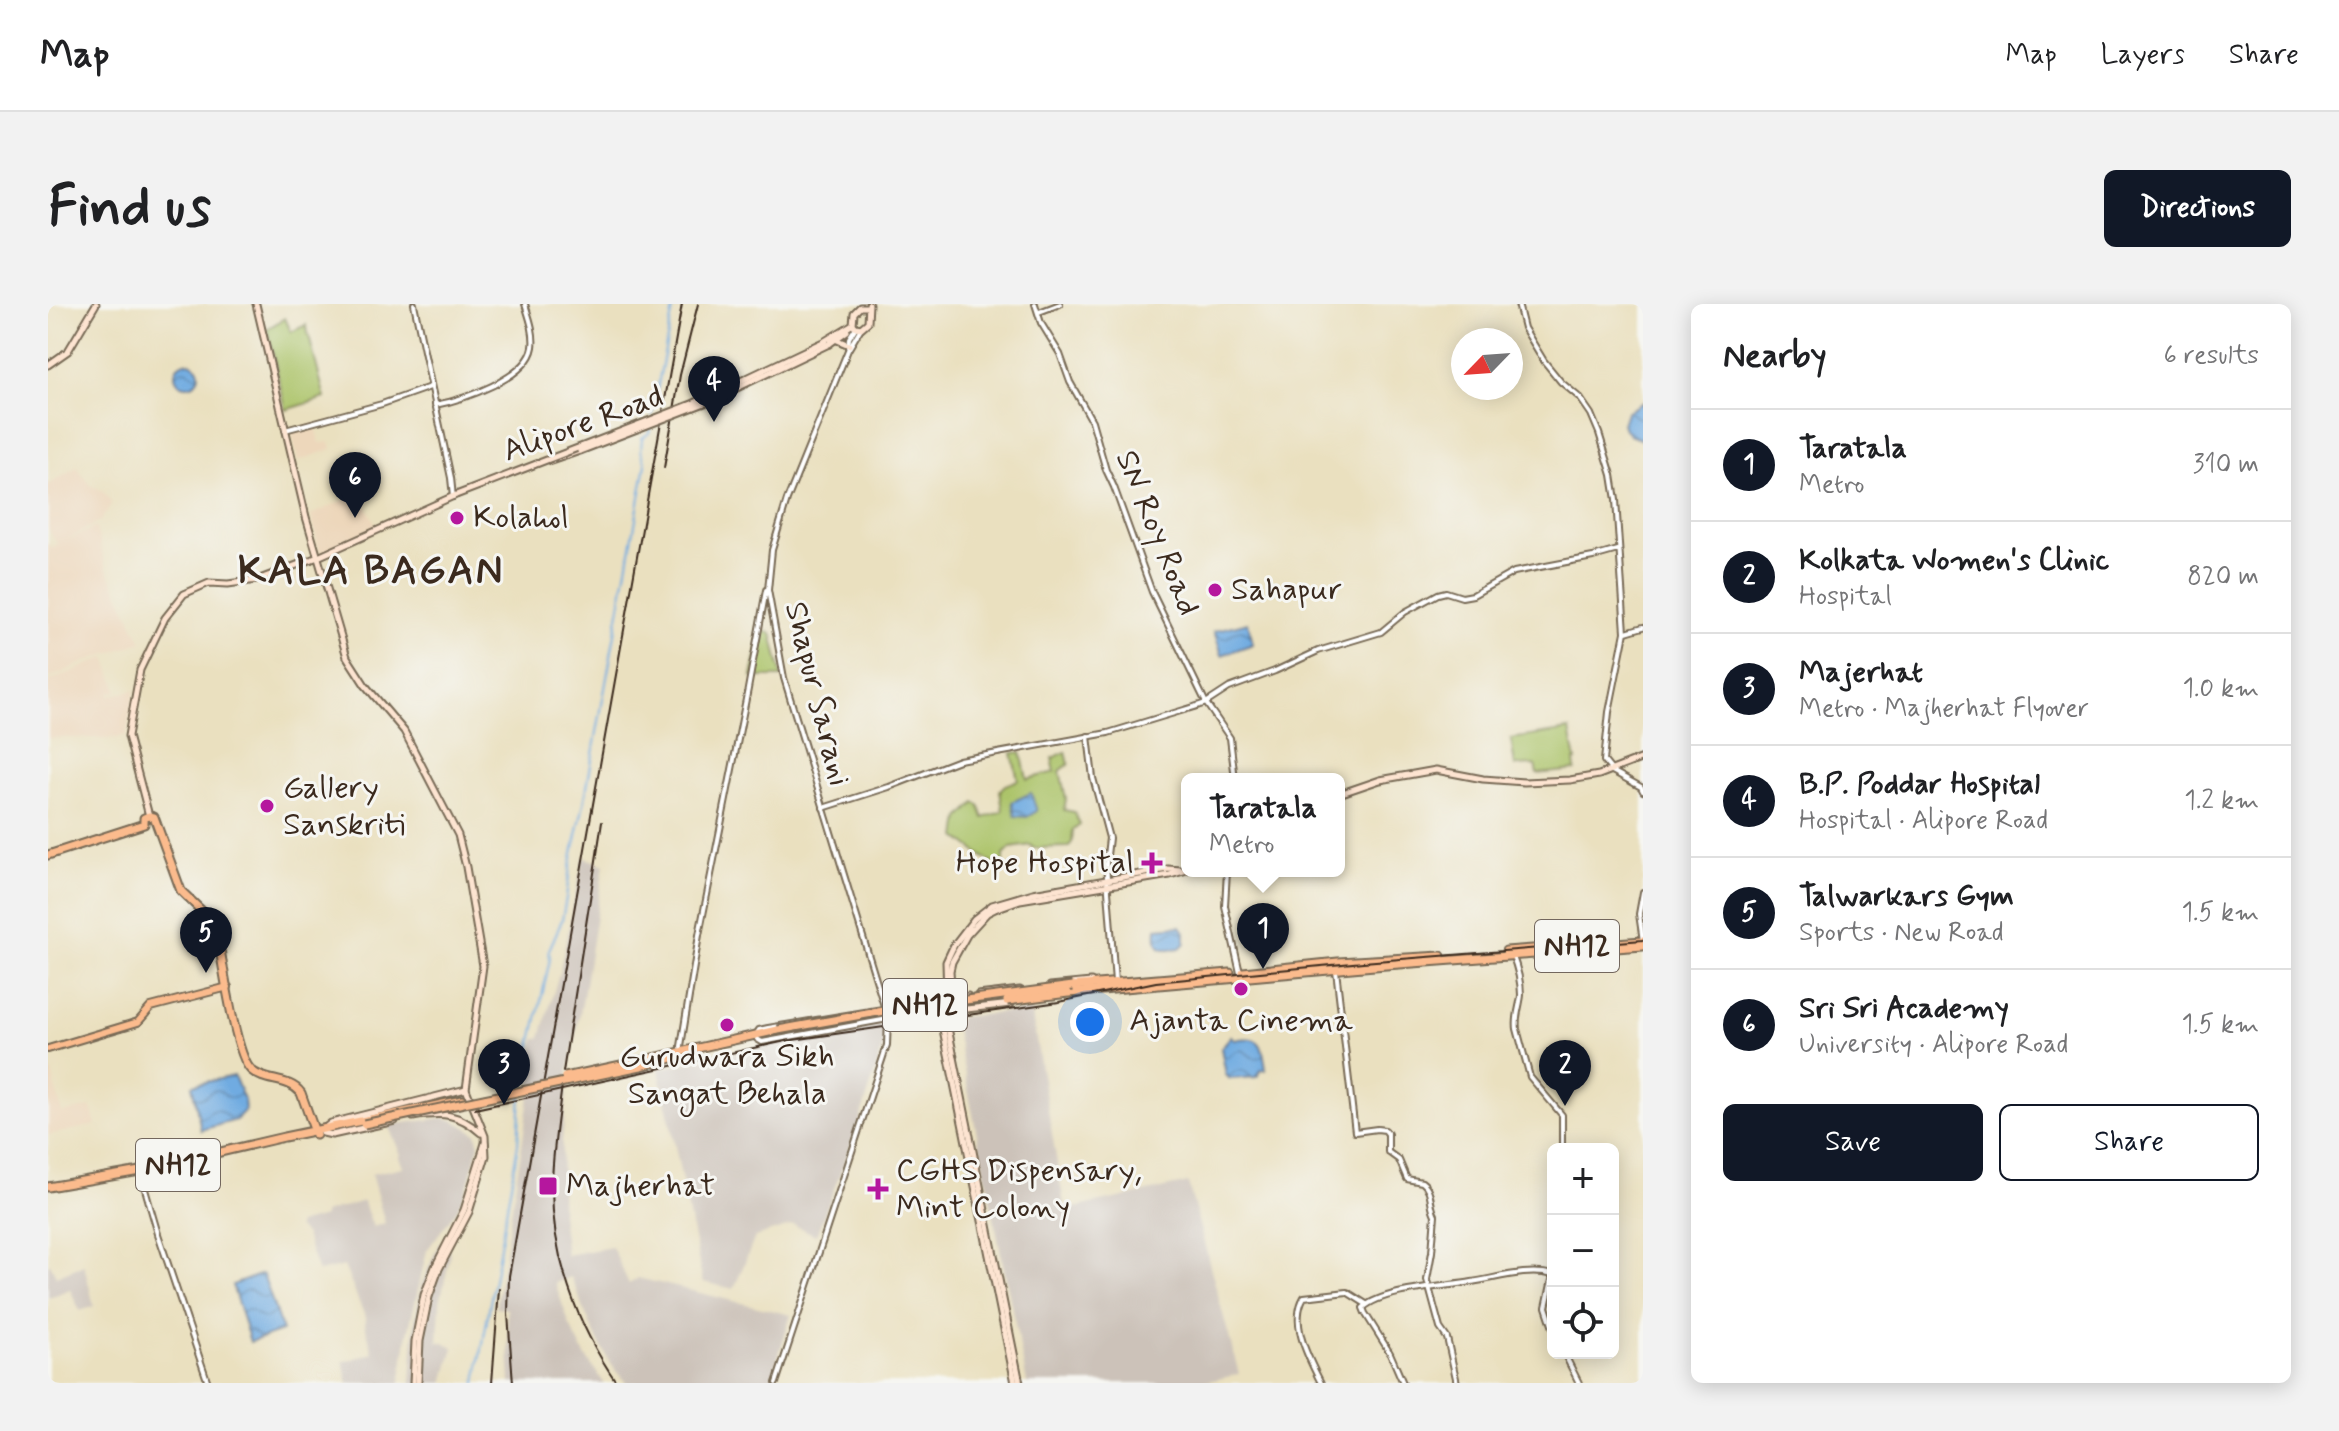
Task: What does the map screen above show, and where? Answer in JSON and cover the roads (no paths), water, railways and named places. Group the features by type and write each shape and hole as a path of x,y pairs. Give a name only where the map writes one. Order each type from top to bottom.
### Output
{"highway":[{"path":"144,824 144,818 149,816"},
{"name":"Alipore Road","path":"149,816 154,817 156,824"},
{"path":"48,855 144,824 147,827 156,824 181,891 208,917 217,932 239,1044 249,1068 257,1075 297,1087 319,1132"},
{"name":"NH12","path":"140,1173 363,1122 889,1010 1098,986 1336,970 1643,943"},
{"name":"NH12","path":"1115,985 1338,962 1512,953"},
{"path":"48,1189 140,1173"}],"main road":[{"path":"48,365 68,351 96,304"},
{"path":"256,304 306,517 348,660 404,731 462,845 483,966 466,1089 485,1139 483,1156 474,1200 439,1269 429,1297 416,1383"},
{"path":"860,305 869,306 870,316 868,322 856,326 854,313 860,305"},
{"name":"Alipore Road","path":"827,342 856,326"},
{"name":"Alipore Road","path":"149,816 128,736 140,670 165,618 184,594 209,583 257,580 318,557 455,496 691,409 856,326"},
{"path":"835,339 848,347"},
{"path":"1345,792 1380,780 1436,770 1483,779 1524,782 1587,778 1643,758"},
{"path":"1018,1383 945,999 952,962 965,934 983,910 1000,901 1168,869 1181,870"},
{"path":"945,999 1083,981 1098,986 1093,993 947,1011"},
{"path":"48,1049 138,1022 151,1007 228,987"},
{"path":"945,999 947,1011"},
{"path":"319,1132 331,1123 466,1089"},
{"path":"319,1132 332,1135 425,1115 455,1115 485,1139"}],"street":[{"path":"414,304 455,496"},
{"path":"435,405 465,398 522,368 533,349 525,304"},
{"name":"SN Roy Road","path":"1035,304 1046,333 1060,354 1070,382 1092,421 1106,470 1152,592 1206,703 1230,738 1234,773"},
{"path":"1039,312 1060,304"},
{"path":"1518,304 1524,328 1544,361 1585,404 1596,424 1612,475 1625,632 1609,712 1605,764 1643,791"},
{"name":"Shapur Sarani","path":"856,326 787,500 772,550 769,607 784,678 888,1019"},
{"path":"285,430 382,404 430,387"},
{"path":"823,808 959,760 1121,730 1206,703 1235,685 1318,651 1371,636 1419,603 1443,592 1462,597 1473,595 1514,572 1618,550"},
{"path":"682,1053 699,935 768,584"},
{"path":"1625,632 1643,627"},
{"path":"1088,736 1093,778 1109,838 1106,864 1115,985"},
{"path":"1227,877 1225,906 1240,973"},
{"path":"1643,892 1639,914 1643,943"},
{"path":"1512,953 1521,994 1517,1029 1530,1077 1562,1115 1562,1143"},
{"path":"1336,970 1355,1132 1385,1130 1388,1134 1388,1152 1399,1160 1407,1179 1422,1182 1430,1191 1435,1215 1427,1276 1440,1328 1447,1338 1457,1383"},
{"path":"945,999 759,1030 756,1037 762,1042 947,1011"},
{"path":"776,1383 886,1052 888,1019"},
{"path":"140,1173 208,1383"},
{"path":"1403,1383 1390,1353 1365,1313 1363,1308 1367,1304 1429,1287 1516,1274 1547,1273"},
{"path":"1321,1383 1300,1329 1299,1306 1304,1297 1347,1292 1367,1304"},
{"path":"1567,1359 1579,1383"}],"water":[{"path":"187,362 195,366 199,374 195,382 187,386 179,382 175,374 179,366"},
{"path":"1643,402 1642,440 1629,435 1622,424 1626,412"},
{"path":"1248,622 1253,644 1222,655 1214,631"},
{"path":"1031,793 1037,811 1027,817 1015,816 1012,802"},
{"path":"1181,926 1185,932 1185,943 1180,948 1163,949 1158,945 1157,928"},
{"path":"1231,1036 1235,1040 1251,1039 1260,1044 1266,1070 1261,1070 1257,1077 1230,1079 1226,1075 1221,1048"},
{"path":"234,1076 245,1111 236,1120 201,1130 192,1085"},
{"path":"262,1274 282,1331 250,1342 232,1285"}],"waterway":[{"path":"652,415 674,304"},
{"path":"522,1087 550,959 549,950 562,920 646,464 641,450 642,438 649,433 651,424"},
{"path":"476,1383 518,1144 521,1094"}],"railway":[{"path":"513,1383 508,1314 509,1276 682,304"},
{"path":"664,468 680,375 698,304"},
{"path":"563,1072 602,822"},
{"path":"475,1109 786,1041 1059,1002 1156,982 1643,940"},
{"path":"562,1085 552,1182 556,1236 578,1313 617,1383"},
{"path":"492,1383 499,1289"}],"place":[{"name":"B.P. Poddar Hospital","path":"714,422"},
{"name":"Sri Sri Academy","path":"355,518"},
{"name":"Kolahol","path":"457,518"},
{"name":"Sahapur","path":"1215,590"},
{"name":"Gallery Sanskriti","path":"267,806"},
{"name":"Hope Hospital","path":"1152,863"},
{"name":"Taratala","path":"1263,969"},
{"name":"Talwarkars Gym","path":"206,973"},
{"name":"Ajanta Cinema","path":"1241,989"},
{"name":"Gurudwara Sikh Sangat Behala","path":"727,1025"},
{"name":"Majerhat","path":"504,1105"},
{"name":"Kolkata Women's Clinic","path":"1565,1106"},
{"name":"Majherhat","path":"548,1186"},
{"name":"CGHS Dispensary, Mint Colony","path":"878,1189"}],"district":[{"name":"KALA BAGAN","path":"371,572"}]}
